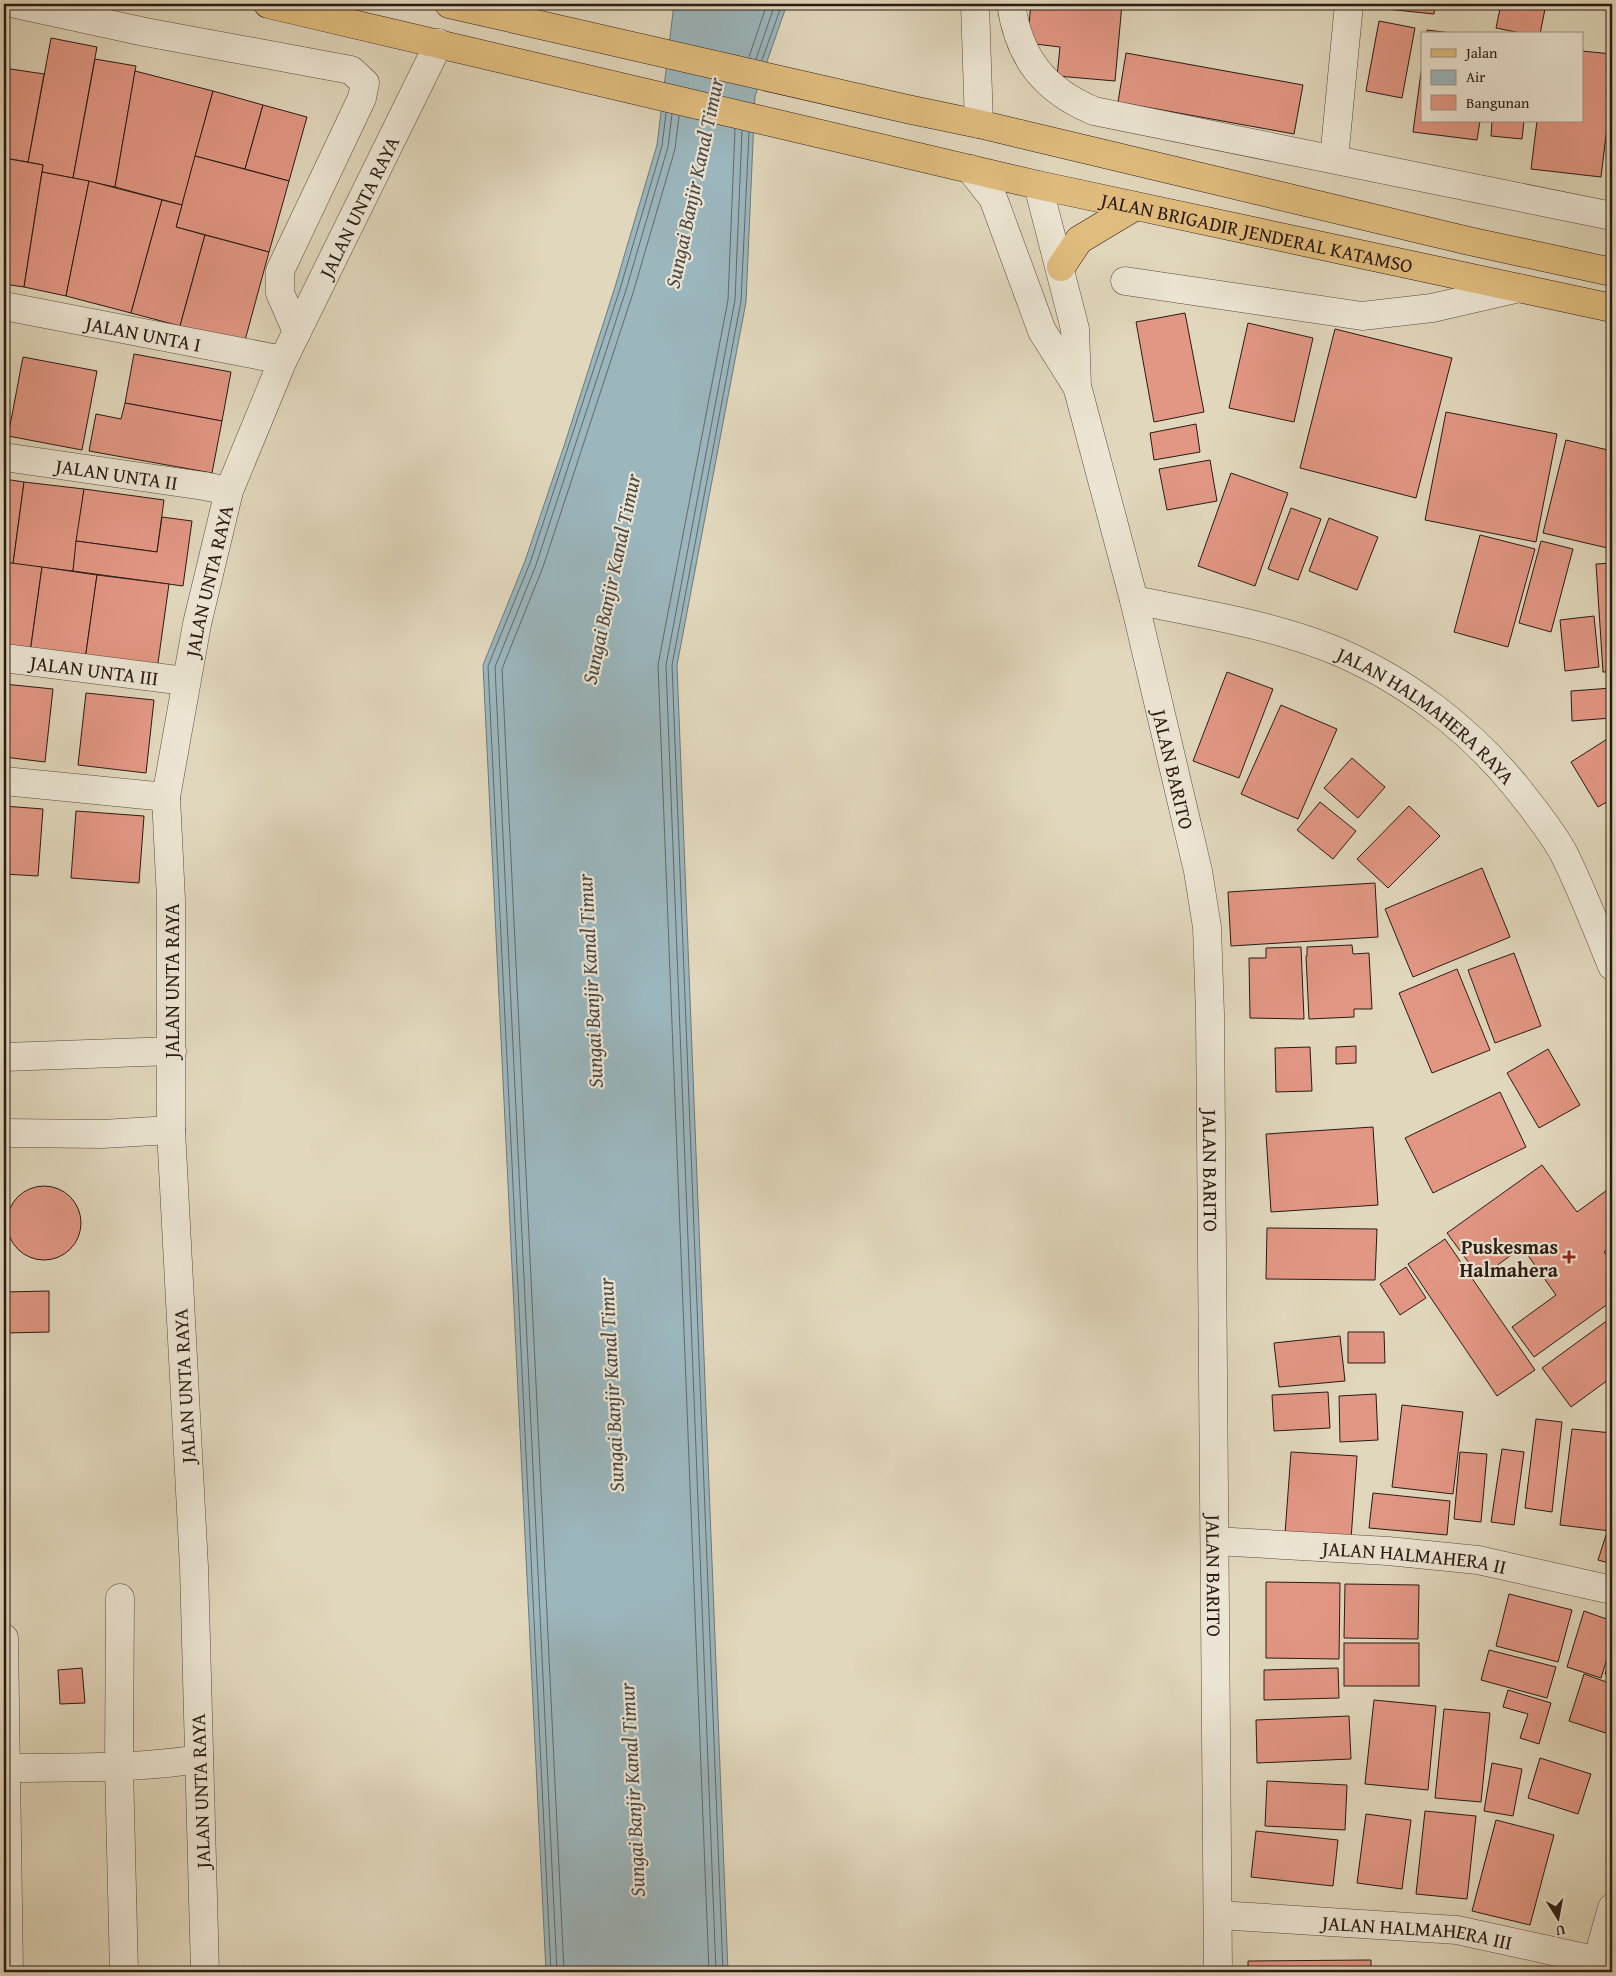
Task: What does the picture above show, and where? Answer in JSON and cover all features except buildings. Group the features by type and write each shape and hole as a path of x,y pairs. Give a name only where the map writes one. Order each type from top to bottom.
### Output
{"main road":[{"name":"JALAN BRIGADIR JENDERAL KATAMSO","path":"268,4 1038,185 1612,308"},
{"name":"JALAN BRIGADIR JENDERAL KATAMSO","path":"449,4 979,124 1470,242 1612,272"},
{"path":"1061,267 1079,240 1134,206"}],"street":[{"path":"16,4 145,32 351,70 365,83 362,98 280,271 280,293 297,332"},
{"path":"975,4 979,124"},
{"path":"1011,4 1014,23 1022,48 1036,70 1052,87 1073,102 1094,111 1612,216"},
{"path":"1334,159 1349,4"},
{"name":"JALAN UNTA RAYA","path":"205,1972 194,1567 171,1130 171,900 166,797 185,681 209,571 230,492 283,360 439,43"},
{"path":"970,169 993,198 1042,331 1077,386"},
{"path":"1038,185 1061,267 1075,329 1077,386"},
{"path":"1126,281 1362,316 1432,308 1519,288"},
{"name":"JALAN UNTA I","path":"4,306 283,360"},
{"name":"JALAN BARITO","path":"1077,386 1134,600 1198,870 1207,927 1210,1014 1218,1972"},
{"name":"JALAN UNTA II","path":"4,457 204,486 230,492"},
{"name":"JALAN HALMAHERA RAYA","path":"1134,600 1232,620 1329,648 1384,675 1439,712 1482,747 1537,814 1563,853 1610,955"},
{"name":"JALAN UNTA III","path":"4,658 185,681"},
{"path":"4,781 166,797"},
{"path":"4,1057 172,1051"},
{"path":"4,1133 102,1134 171,1130"},
{"name":"JALAN HALMAHERA II","path":"1215,1541 1388,1551 1478,1560 1612,1590"},
{"path":"120,1598 119,1767 124,1972"},
{"path":"4,1638 9,1972"},
{"path":"7,1768 165,1765 199,1759"},
{"path":"1605,1962 1612,1908"},
{"name":"JALAN HALMAHERA III","path":"1218,1915 1457,1930 1605,1962"}],"water":[{"name":"Sungai Banjir Kanal Timur","path":"674,4 787,4 755,96 746,302 677,665 728,1972 546,1972 483,665 525,561 565,443 615,287 657,145"}],"place":[{"name":"Puskesmas Halmahera","path":"1569,1257"}]}
